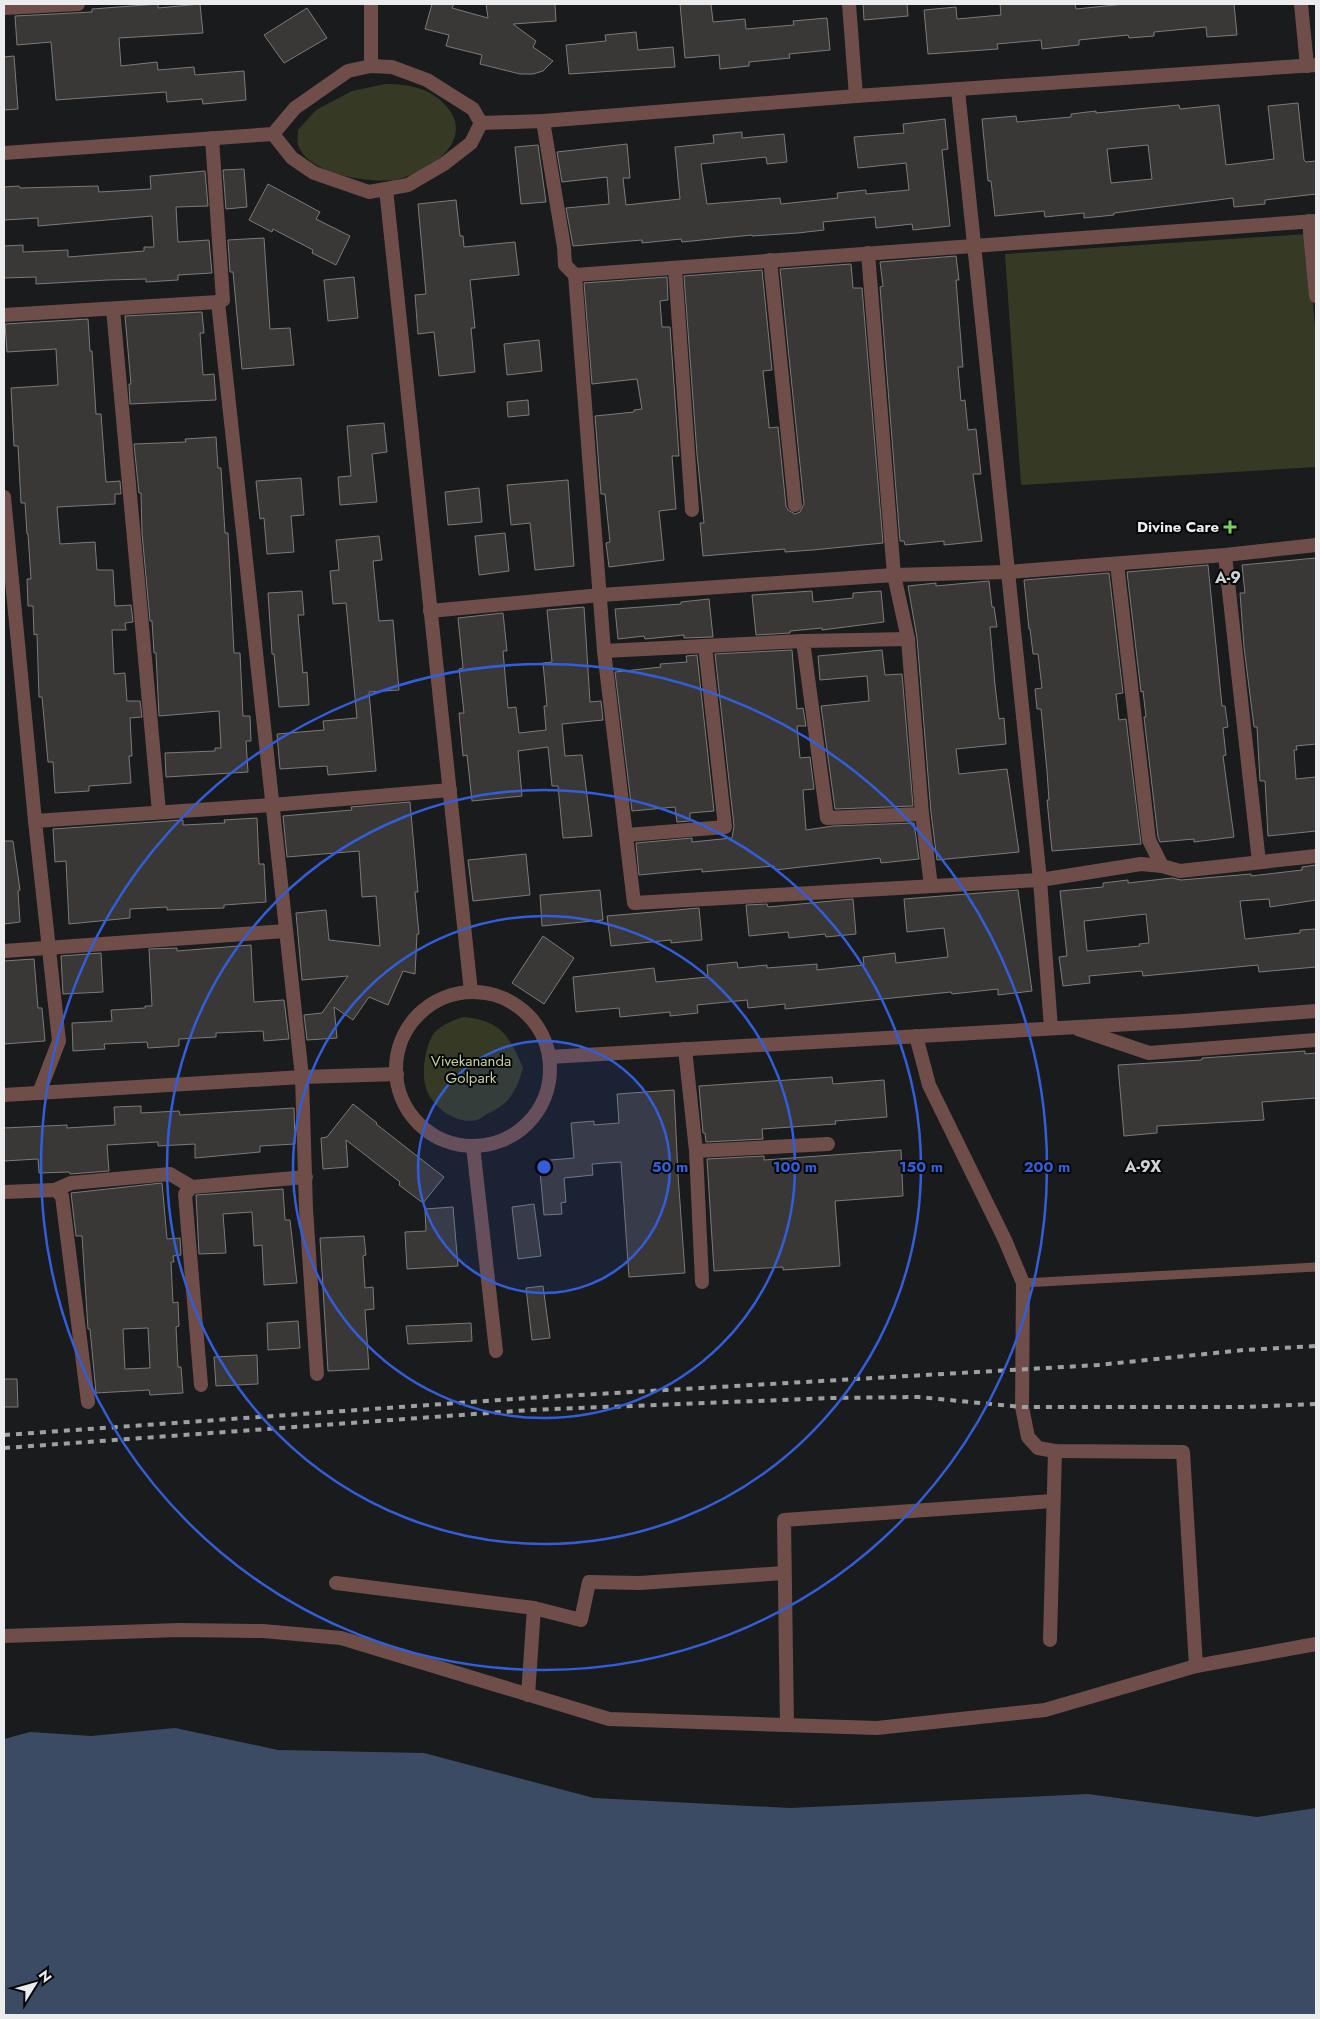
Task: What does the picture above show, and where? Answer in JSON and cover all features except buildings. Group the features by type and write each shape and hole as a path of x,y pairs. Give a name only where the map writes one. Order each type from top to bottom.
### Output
{"street":[{"path":"4,8 78,4"},
{"path":"371,4 371,66"},
{"path":"849,4 856,96"},
{"path":"481,123 543,121 856,96 1312,66 1301,4"},
{"path":"4,153 273,134 295,108 340,76 348,71 371,66 392,67 427,80 473,109 481,123"},
{"path":"958,90 1040,880 1051,1028"},
{"path":"543,121 564,247 565,265 575,276 604,651 634,903 1040,880 1141,864 1162,866 1180,871 1316,856"},
{"path":"273,134 292,158 314,172 369,192 408,185 444,164 472,144 481,123"},
{"path":"4,315 218,302 223,300 212,138"},
{"path":"386,189 471,992"},
{"path":"575,276 1312,221 1316,296"},
{"path":"868,253 894,575 908,639 922,814 931,886"},
{"path":"770,260 795,505"},
{"path":"675,268 692,510"},
{"path":"218,302 302,1077 306,1209 317,1374"},
{"path":"113,309 159,812"},
{"path":"4,497 10,625 35,821 59,1041 39,1093"},
{"path":"430,611 601,595 894,575 1008,572 1118,564 1316,545"},
{"path":"1225,555 1259,862"},
{"path":"1118,564 1149,840 1162,866"},
{"path":"604,651 803,641 908,639"},
{"path":"803,641 827,818 922,814"},
{"path":"627,835 725,827 706,646"},
{"path":"35,821 272,805 450,790"},
{"path":"4,951 286,932"},
{"path":"471,992 498,996 522,1010 540,1031 546,1043 549,1057 548,1086 536,1114 515,1134 488,1145 473,1146 445,1140 421,1125 404,1102 397,1074 400,1044 416,1017 441,999 471,992"},
{"path":"549,1057 1184,1021 1316,1011"},
{"path":"1070,1026 1149,1053 1316,1040"},
{"path":"916,1036 929,1085 1005,1240 1023,1283 1022,1407 1028,1437 1038,1448 1055,1451 1183,1452 1196,1666"},
{"path":"685,1049 696,1151 702,1282"},
{"path":"4,1095 302,1077 397,1074"},
{"path":"696,1151 828,1144"},
{"path":"473,1146 496,1351"},
{"path":"4,1192 55,1190 71,1183 170,1174 192,1187 306,1177"},
{"path":"192,1187 185,1194 200,1385"},
{"path":"55,1190 62,1196 88,1402"},
{"path":"1050,1640 1055,1451"},
{"path":"787,1725 784,1520 1053,1501"},
{"path":"336,1582 534,1608 581,1620 588,1582 640,1582 784,1573"},
{"path":"528,1695 534,1608"},
{"path":"4,1636 179,1630 263,1631 341,1638 609,1719 877,1728 1044,1710 1196,1666 1316,1644"}],"lane":[{"path":"1023,1283 1316,1267"}],"green space":[{"path":"385,84 419,88 434,95 447,107 455,120 456,132 452,144 443,155 420,171 406,177 383,181 354,178 326,170 313,163 304,155 298,145 298,130 316,110 352,91"},
{"path":"1307,234 1316,338 1316,467 1021,485 1005,254"},
{"name":"Vivekananda Golpark","path":"464,1017 487,1022 503,1032 523,1068 518,1084 507,1101 479,1119 469,1121 453,1117 439,1108 429,1095 424,1075 426,1052 434,1033 440,1027"}],"water":[{"path":"175,1728 278,1750 424,1753 594,1798 790,1808 1088,1794 1257,1817 1316,1808 1316,2015 4,2015 4,1739 30,1732 91,1736"}],"railway":[{"path":"4,1435 528,1398 1098,1365 1244,1350 1316,1346"},
{"path":"4,1448 530,1410 831,1398 918,1397 1022,1407 1242,1407 1316,1404"}],"place":[{"name":"Divine Care","path":"1230,527"}],"district":[{"name":"A-9","path":"1228,577"},
{"name":"A-9X","path":"1143,1166"}]}
